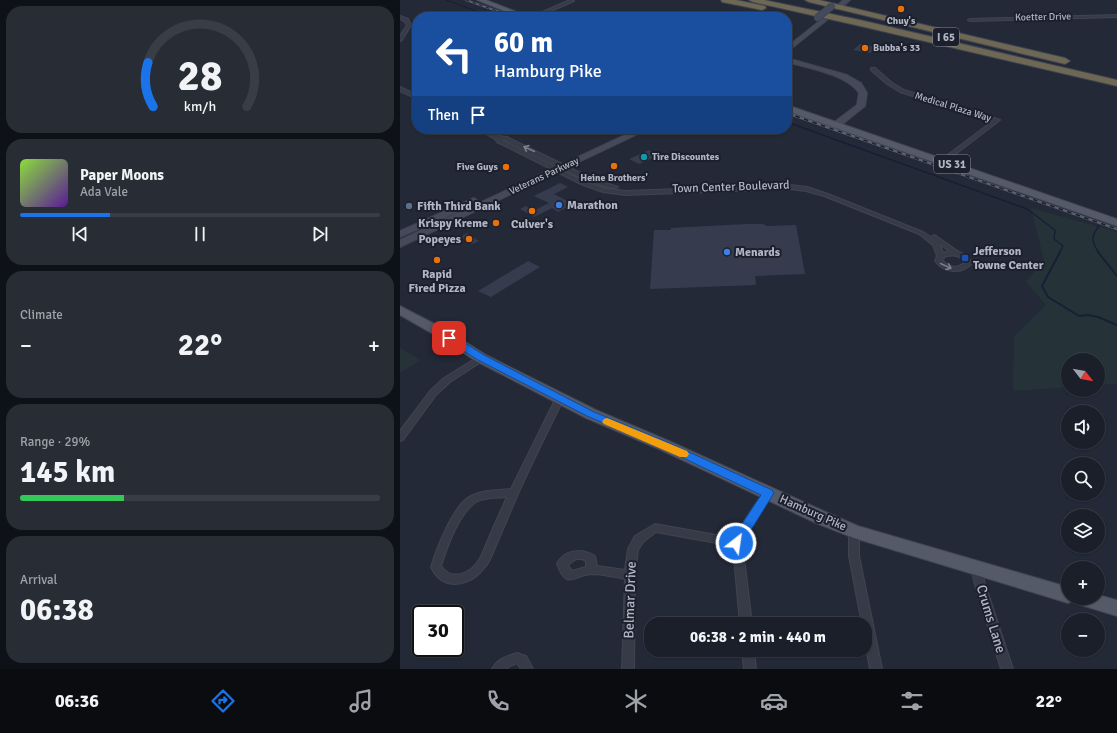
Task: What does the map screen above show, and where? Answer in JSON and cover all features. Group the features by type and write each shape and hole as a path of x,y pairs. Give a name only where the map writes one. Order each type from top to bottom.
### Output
{"highway":[{"path":"725,0 782,12"},
{"path":"745,0 796,9"},
{"name":"I 65","path":"753,0 1117,83"},
{"name":"I 65","path":"774,0 838,7 1117,75"},
{"path":"784,0 838,7"},
{"path":"809,0 1079,64 1117,75"},
{"path":"792,14 1063,71"}],"main road":[{"path":"480,0 512,12"},
{"path":"792,39 848,0"},
{"path":"792,45 820,20"},
{"path":"792,61 844,77 858,85 864,93 861,106 836,125"},
{"name":"US 31","path":"792,110 943,161 1117,223"},
{"name":"Veterans Parkway","path":"400,244 622,134"},
{"name":"Veterans Parkway","path":"400,234 633,134"},
{"name":"Hamburg Pike","path":"400,310 445,335 481,358 600,419 664,445 854,531 1061,593"},
{"path":"1105,605 1117,608"}],"street":[{"path":"545,12 572,1"},
{"name":"Koetter Drive","path":"970,20 1117,16"},
{"path":"400,17 406,20 409,25 400,40"},
{"name":"Medical Plaza Way","path":"873,69 889,83 902,91 997,120 943,161"},
{"path":"400,89 412,95"},
{"name":"Town Center Boulevard","path":"490,134 498,138 499,141 513,150 558,167 591,180 608,186 649,189 761,184 808,186 925,230 947,248 965,258 968,263 964,267 960,268 951,269 943,266 939,261 941,256 936,244 921,233 840,200 808,189 783,188 625,193 603,190 585,184 558,167"},
{"path":"941,256 946,253 958,254"},
{"path":"400,438 433,392 447,380 481,358"},
{"path":"514,492 474,499 462,509 439,555 436,567 439,574 447,579 463,579 476,571 483,563 514,492 560,398"},
{"path":"745,617 740,562 736,543 768,493"},
{"name":"Belmar Drive","path":"628,669 630,575 633,549 639,539 655,528 736,543"},
{"path":"854,531 854,556 876,669"},
{"name":"Crums Lane","path":"977,568 979,581 1007,669"},
{"path":"592,570 630,575"},
{"path":"749,657 750,669"},
{"path":"498,669 506,662 516,658 522,660 527,669"}],"shaded area":[{"path":"1031,208 1117,232 1117,384 1105,385 1105,353 1061,353 1061,388 1013,391 1014,337 1046,305 1026,282 1044,260"},
{"path":"400,348 420,360 400,373"}],"building":[{"name":"Bubba's 33","path":"860,44 877,47 870,53 853,50"},
{"name":"Tire Discountes","path":"649,150 660,155 639,164 629,159"},
{"path":"560,183 568,187 554,194 573,204 558,212 552,208 534,217 520,209 526,206 533,210 549,203 534,196"},
{"name":"Menards","path":"763,224 767,226 796,225 805,274 755,276 756,285 650,289 654,230"},
{"name":"Popeyes","path":"467,233 479,241 472,244 460,237"},
{"path":"528,261 540,267 491,297 478,291"}],"waterway":[{"path":"446,0 477,12"},
{"path":"792,124 1027,209 1055,230 1054,239 1063,246 1059,253"},
{"path":"1099,226 1094,233 1093,242 1099,253"},
{"path":"1060,252 1042,286 1048,297 1079,316 1088,315 1098,317 1117,325"},
{"path":"1098,252 1117,276"}],"railway":[{"path":"466,0 500,12"},
{"path":"792,115 1117,229"}],"slow traffic":[{"path":"607,422 684,454"}],"place":[{"name":"Chuy's","path":"901,9"},
{"name":"Bubba's 33","path":"865,48"},
{"name":"Tire Discountes","path":"644,157"},
{"name":"Heine Brothers'","path":"614,166"},
{"name":"Five Guys","path":"506,167"},
{"name":"Marathon","path":"559,205"},
{"name":"Fifth Third Bank","path":"409,206"},
{"name":"Culver's","path":"532,211"},
{"name":"Krispy Kreme","path":"496,223"},
{"name":"Popeyes","path":"469,239"},
{"name":"Menards","path":"727,252"},
{"name":"Jefferson Towne Center","path":"965,258"},
{"name":"Rapid Fired Pizza","path":"437,260"}],"route":[{"path":"449,338 481,358 600,419 664,445 768,493 736,543"}]}
